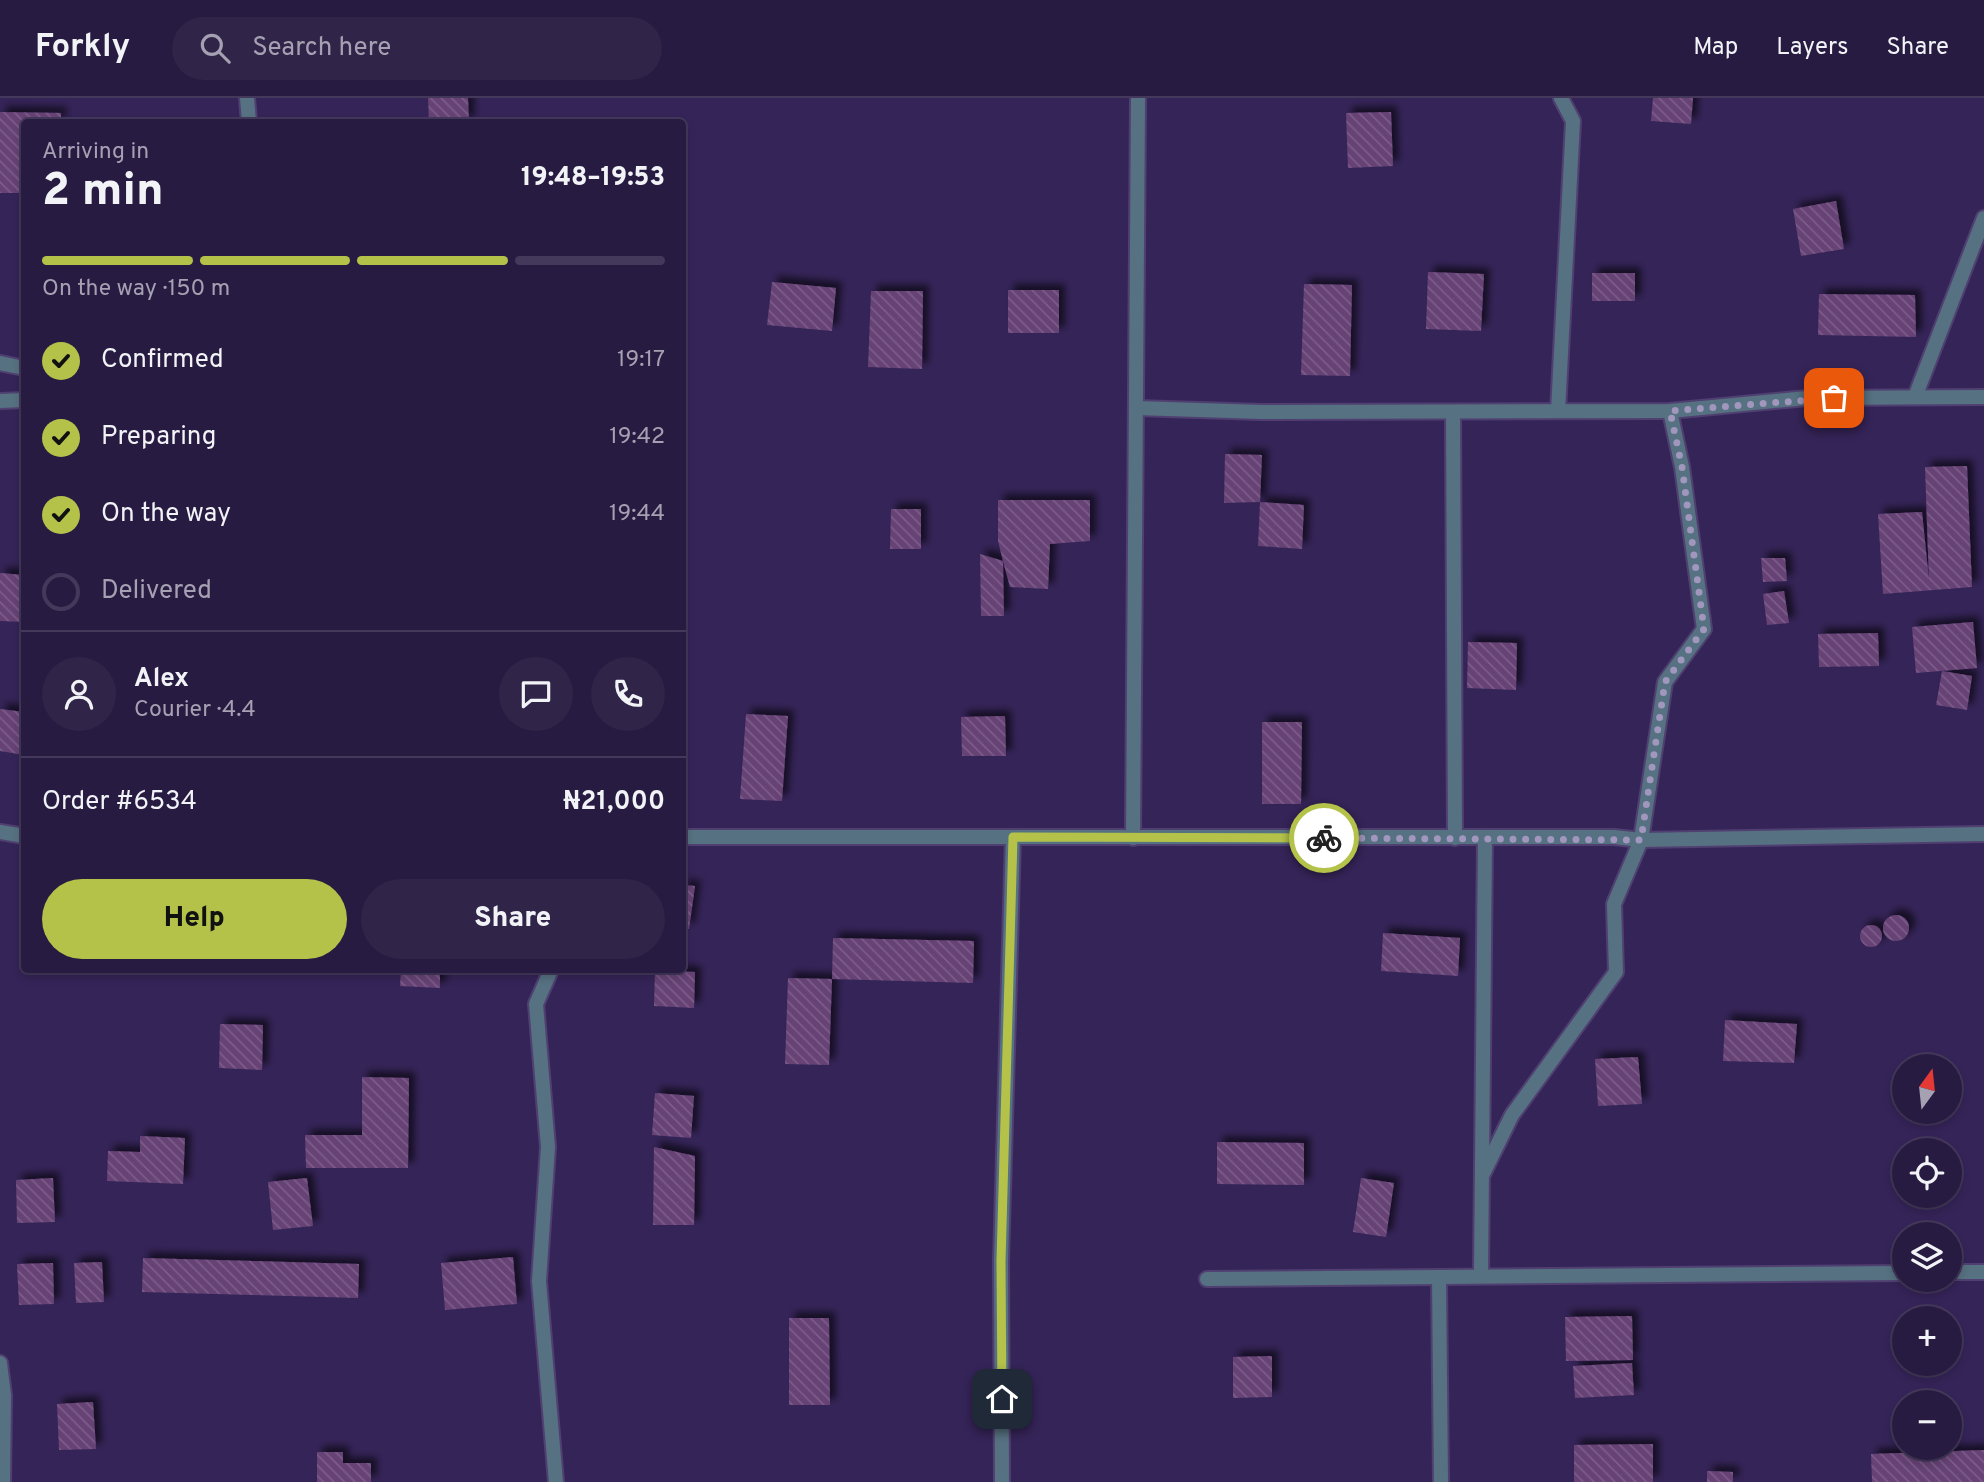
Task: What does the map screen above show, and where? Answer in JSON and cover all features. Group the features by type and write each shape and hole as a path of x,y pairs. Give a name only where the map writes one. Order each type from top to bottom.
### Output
{"street":[{"path":"247,98 249,119"},
{"path":"1133,838 1138,98"},
{"path":"1558,411 1573,121 1561,98"},
{"path":"1915,397 1984,218"},
{"path":"0,363 21,367"},
{"path":"1136,408 1453,412 1670,411 1807,398 1984,397"},
{"path":"0,401 21,400"},
{"path":"1482,1177 1512,1115 1616,972 1614,904 1641,840 1665,682 1704,629 1682,467 1670,411"},
{"path":"1453,412 1455,838"},
{"path":"0,832 21,836"},
{"path":"686,837 1641,840 1984,834"},
{"path":"1002,1482 1001,1261 1013,837"},
{"path":"1481,1276 1485,838"},
{"path":"549,973 536,1004 548,1147 539,1281 556,1482"},
{"path":"1962,1272 1984,1272"},
{"path":"1207,1279 1892,1273"},
{"path":"1439,1277 1441,1482"},
{"path":"0,1363 4,1395 3,1482"}],"building":[{"path":"428,98 468,98 469,119 429,119"},
{"path":"1653,98 1693,98 1691,124 1651,121"},
{"path":"0,112 61,113 61,119 21,119 21,193 0,193"},
{"path":"1391,112 1393,166 1348,168 1346,113"},
{"path":"1836,201 1844,249 1801,256 1793,209"},
{"path":"1428,272 1484,274 1481,331 1426,329"},
{"path":"1592,273 1635,273 1635,301 1592,301"},
{"path":"772,282 836,288 832,331 767,325"},
{"path":"1304,284 1352,285 1350,376 1301,375"},
{"path":"1008,290 1059,290 1059,333 1008,333"},
{"path":"871,291 923,291 922,369 868,367"},
{"path":"1819,294 1915,295 1916,337 1818,335"},
{"path":"1225,454 1262,455 1260,502 1224,503"},
{"path":"1967,466 1972,587 1883,594 1878,514 1922,512 1929,580 1925,467"},
{"path":"998,500 1090,500 1090,541 1050,544 1048,589 1010,587 998,541"},
{"path":"1260,502 1304,505 1302,549 1258,546"},
{"path":"891,509 921,509 921,549 890,549"},
{"path":"980,554 1003,561 1004,616 981,616"},
{"path":"1761,558 1785,558 1787,581 1763,582"},
{"path":"0,573 21,575 21,622 0,621"},
{"path":"1784,591 1789,623 1767,625 1763,594"},
{"path":"1973,622 1977,668 1916,673 1912,627"},
{"path":"1878,633 1879,666 1819,667 1818,634"},
{"path":"1468,642 1517,643 1516,690 1467,688"},
{"path":"1942,671 1972,676 1967,710 1936,705"},
{"path":"0,709 21,712 21,754 0,751"},
{"path":"746,714 788,716 782,801 740,799"},
{"path":"1005,716 1006,756 962,756 961,717"},
{"path":"1262,722 1302,722 1301,804 1262,804"},
{"path":"686,885 695,886 689,929 686,929"},
{"path":"1896,915 1905,919 1909,928 1905,937 1896,941 1887,937 1883,928 1887,919"},
{"path":"1871,925 1879,928 1882,936 1879,944 1871,947 1863,944 1860,936 1863,928"},
{"path":"1383,933 1460,938 1458,976 1381,971"},
{"path":"833,938 974,941 973,983 832,979"},
{"path":"695,972 694,1008 654,1006 655,973"},
{"path":"401,973 440,973 440,988 400,986"},
{"path":"788,978 832,979 829,1065 785,1064"},
{"path":"1725,1020 1797,1024 1794,1063 1723,1061"},
{"path":"220,1024 263,1025 262,1070 219,1068"},
{"path":"1638,1057 1642,1104 1598,1106 1595,1059"},
{"path":"362,1077 409,1078 408,1168 306,1168 305,1135 362,1135"},
{"path":"655,1093 694,1096 691,1138 652,1135"},
{"path":"140,1136 185,1138 183,1184 107,1181 108,1151 140,1152"},
{"path":"1217,1142 1304,1143 1304,1185 1217,1184"},
{"path":"654,1147 695,1156 694,1225 653,1225"},
{"path":"53,1178 55,1222 17,1223 16,1180"},
{"path":"307,1178 313,1226 273,1230 268,1182"},
{"path":"1361,1178 1394,1183 1386,1237 1353,1232"},
{"path":"513,1257 517,1304 445,1310 441,1263"},
{"path":"143,1258 359,1264 358,1298 142,1292"},
{"path":"102,1262 104,1302 76,1303 74,1263"},
{"path":"53,1263 54,1304 19,1305 17,1264"},
{"path":"1632,1316 1633,1360 1566,1361 1565,1317"},
{"path":"789,1318 829,1318 830,1405 789,1405"},
{"path":"1272,1356 1272,1397 1233,1398 1233,1357"},
{"path":"1632,1363 1634,1395 1575,1398 1573,1366"},
{"path":"93,1402 96,1449 59,1450 57,1404"},
{"path":"1653,1444 1653,1482 1574,1482 1574,1445"},
{"path":"1984,1450 1984,1482 1872,1482 1871,1454 1892,1453 1892,1460 1962,1460 1962,1451"},
{"path":"317,1452 343,1452 343,1463 371,1463 371,1482 317,1482"},
{"path":"1707,1471 1733,1472 1733,1482 1707,1482"}],"way so far":[{"path":"1324,838 1641,840 1665,682 1704,629 1682,467 1670,411 1807,398 1834,398"}],"route":[{"path":"1002,1399 1001,1261 1013,837 1324,838"}]}
